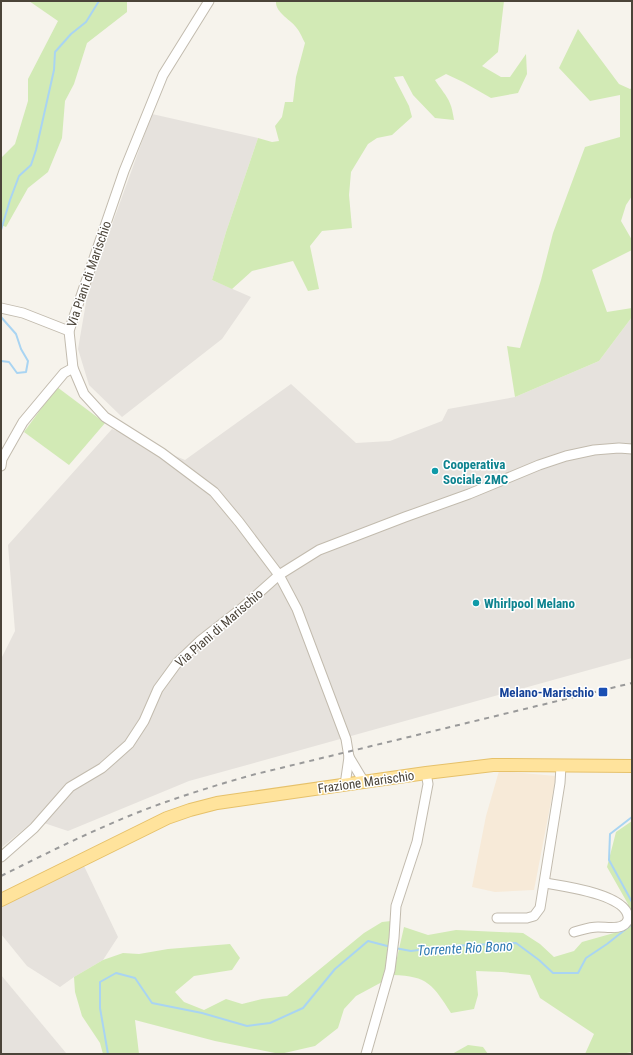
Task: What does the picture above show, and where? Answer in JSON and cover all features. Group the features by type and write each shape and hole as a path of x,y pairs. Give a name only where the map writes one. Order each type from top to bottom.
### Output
{"main road":[{"name":"Frazione Marischio","path":"1,900 167,818 217,803 426,773 493,765 632,766"}],"street":[{"name":"Via Piani di Marischio","path":"208,1 163,75 124,171 69,331 73,368 84,394 105,417 162,453 214,492 239,522 278,575 297,609 346,739 349,757"},
{"path":"3,308 23,313 69,331"},
{"path":"1,466 2,459 23,422 64,373 73,368"},
{"name":"Via Piani di Marischio","path":"1,857 34,828 70,788 102,768 129,744 144,721 158,689 177,663 201,640 242,608 278,575 319,550 469,494 539,465 566,456 594,450 619,448 632,449"},
{"path":"349,757 364,782"},
{"path":"345,785 349,757"},
{"path":"497,918 528,918 534,916 540,908 560,783 561,766"},
{"path":"366,1054 390,970 396,906 417,842 428,784 426,773"},
{"path":"545,883 601,895 619,904 628,914 626,923 621,926 598,927 574,932"}],"shaded area":[{"path":"152,114 258,138 226,232 212,280 251,297 222,339 122,417 89,385 78,349 88,291"},
{"path":"632,317 632,658 189,781 68,831 35,820 1,848 1,659 15,631 8,545 112,429 185,460 291,384 356,443 390,441 442,421 448,409 515,397 599,361"},
{"path":"499,771 556,776 534,890 495,892 472,887 486,816"},
{"path":"84,866 118,937 103,960 60,987 27,966 1,934 1,907"},
{"path":"1,975 66,1053 65,1054 1,1054"}],"green space":[{"path":"29,1 127,1 127,12 87,43 74,84 65,101 62,138 48,172 28,188 6,227 1,225 1,158 15,144 28,101 28,79 58,21"},
{"path":"276,1 504,1 498,52 482,66 501,77 510,77 526,54 527,74 518,93 491,98 446,74 435,80 450,102 454,120 435,118 413,95 403,76 394,77 409,106 412,117 392,135 377,138 368,144 351,172 349,195 352,228 322,231 310,246 319,289 308,291 293,261 252,271 232,289 212,280 226,232 258,138 272,142 279,141 275,126 282,117 285,102 293,102 296,77 305,43 296,28 280,12 276,5"},
{"path":"578,29 619,84 630,89 632,88 632,196 626,205 621,221 632,240 632,250 592,270 607,312 632,308 632,317 599,361 515,397 507,346 520,348 541,280 553,233 585,147 620,137 620,95 590,101 559,68"},
{"path":"57,387 105,423 69,465 24,432"},
{"path":"632,821 632,1052 621,1054 585,1054 594,1034 540,998 530,975 476,971 478,995 474,1009 451,1013 434,989 422,980 414,977 393,975 404,927 428,935 456,930 523,933 540,944 554,957 574,951 582,942 614,933 629,921 628,904 607,867 616,832"},
{"path":"391,921 386,964 382,982 356,996 344,1009 338,1028 315,1046 280,1054 215,1041 135,1020 139,1054 103,1054 100,1043 82,1016 75,992 74,977 103,960 123,953 139,954 168,949 230,944 240,958 232,970 194,976 175,992 184,1002 204,1010 226,999 242,1004 262,999 287,996 364,933 382,922"},
{"path":"468,1045 483,1047 488,1054 452,1054"}],"waterway":[{"path":"1,230 19,176 31,165 36,150 54,70 55,52 71,34 86,22 99,1"},
{"path":"1,317 16,334 21,349 28,361 26,372 17,373 9,362 1,361"},
{"name":"Torrente Rio Bono","path":"632,817 610,834 609,860 632,902"},
{"name":"Torrente Rio Bono","path":"395,948 411,951 450,946 516,943 539,960 553,973 578,973 586,958 631,925 631,922"},
{"name":"Torrente Rio Bono","path":"108,1054 100,1008 100,982 116,973 135,978 152,1003 202,1013 247,1026 270,1023 303,1008 335,969 368,941 391,947"}],"railway":[{"path":"1,876 119,820 183,796 256,774 632,683"}],"place":[{"name":"Cooperativa Sociale 2MC","path":"435,471"},
{"name":"Whirlpool Melano","path":"476,603"},
{"name":"Melano-Marischio","path":"603,692"}]}
